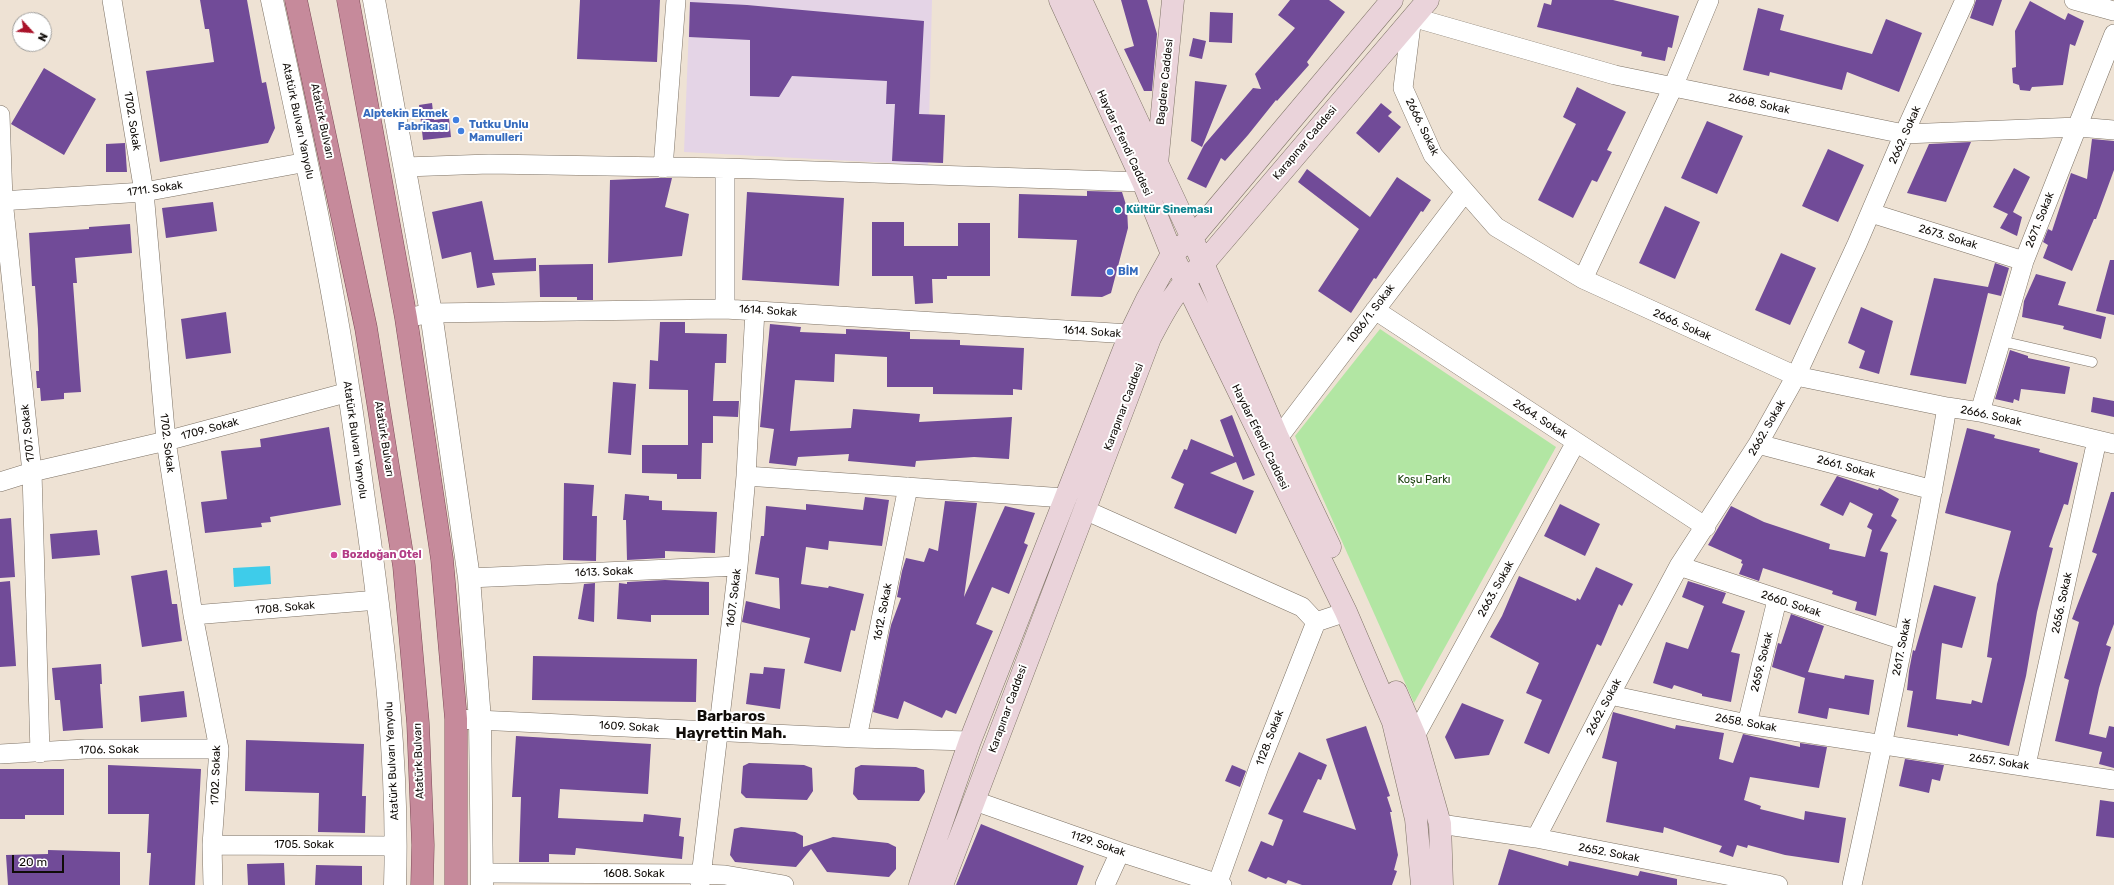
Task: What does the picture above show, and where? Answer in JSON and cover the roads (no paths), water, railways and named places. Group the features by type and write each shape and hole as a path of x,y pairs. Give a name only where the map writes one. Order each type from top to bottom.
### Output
{"highway":[{"name":"Atatürk Bulvarı","path":"296,0 366,328 404,566 418,722 423,846 422,885"},
{"path":"348,0 372,120 406,318 442,559 456,719 456,885"}],"main road":[{"name":"Haydar Efendi Caddesi","path":"1060,0 1143,182 1172,254 1264,448 1346,612 1393,722 1416,819 1422,885"},
{"name":"Haydar Efendi Caddesi","path":"1081,0 1192,238 1278,438 1366,621 1415,736 1440,824 1442,885"},
{"name":"Bagdere Caddesi","path":"1157,164 1173,0"},
{"name":"Karapınar Caddesi","path":"920,885 970,741 1130,334 1147,299 1172,254 1192,238 1391,0"},
{"name":"Karapınar Caddesi","path":"942,885 1150,338 1164,311 1185,279 1203,264 1428,0"}],"street":[{"name":"1702. Sokak","path":"112,0 144,192 166,441 193,615 219,749 212,844 213,885"},
{"name":"Atatürk Bulvarı Yanyolu","path":"272,0 307,162 349,392 378,600 391,723 396,846 395,885"},
{"path":"374,0 431,312 469,578 480,720 483,879"},
{"path":"663,168 676,0"},
{"path":"1583,279 1673,87 1709,0"},
{"name":"2662. Sokak","path":"1536,838 1679,566 1706,527 1758,444 1796,376 1871,213 1904,134 1965,0"},
{"path":"2074,0 2114,11"},
{"name":"2668. Sokak","path":"1412,17 1615,75 1904,134 2078,126 2114,130"},
{"name":"2666. Sokak","path":"1412,17 1403,88 1433,155 1496,227 1583,279 1796,376 1947,407 1980,412 2106,442"},
{"name":"2671. Sokak","path":"1980,412 2024,261 2114,34"},
{"path":"372,120 395,115"},
{"name":"1707. Sokak","path":"0,116 2,201 32,472 40,752"},
{"name":"1711. Sokak","path":"2,201 144,192 307,162"},
{"path":"405,167 489,164 725,168 1143,182"},
{"path":"725,168 725,308"},
{"name":"1086/1. Sokak","path":"1278,438 1465,192"},
{"name":"2673. Sokak","path":"1871,213 2024,261"},
{"name":"1614. Sokak","path":"406,318 431,312 725,308 1130,334"},
{"name":"1607. Sokak","path":"701,880 738,566 746,476 755,310"},
{"name":"2664. Sokak","path":"1375,310 1706,527"},
{"name":"1709. Sokak","path":"0,482 32,472 166,441 349,392"},
{"name":"2617. Sokak","path":"1852,885 1883,745 1933,490 1947,407"},
{"name":"2663. Sokak","path":"1415,736 1576,442"},
{"name":"2656. Sokak","path":"2026,765 2106,442"},
{"name":"2661. Sokak","path":"1758,444 1933,490"},
{"path":"746,476 1065,498"},
{"name":"1612. Sokak","path":"857,738 908,487"},
{"path":"1085,510 1302,607 1316,622 1346,612"},
{"name":"1613. Sokak","path":"469,578 738,566"},
{"name":"2660. Sokak","path":"1679,566 1777,600 1903,640"},
{"name":"1708. Sokak","path":"193,615 378,600"},
{"name":"2659. Sokak","path":"1747,724 1777,600"},
{"name":"1128. Sokak","path":"1219,885 1260,764 1316,622"},
{"name":"2658. Sokak","path":"1610,695 1747,724 1883,745"},
{"name":"1609. Sokak","path":"456,719 857,738 970,741"},
{"name":"2657. Sokak","path":"1883,745 2026,765 2114,780"},
{"name":"1706. Sokak","path":"0,754 86,749 219,749"},
{"name":"1129. Sokak","path":"974,801 1219,885"},
{"name":"2652. Sokak","path":"1440,824 1536,838 1726,880 1778,885"},
{"name":"1705. Sokak","path":"212,844 396,846"},
{"path":"1105,885 1120,852"},
{"name":"1608. Sokak","path":"483,879 701,880 725,875 784,885"}],"lane":[{"path":"2001,340 2092,362"}],"water":[{"path":"270,566 271,584 234,587 233,568"}],"place":[{"name":"Alptekin Ekmek Fabrikası","path":"456,120"},
{"name":"Tutku Unlu Mamulleri","path":"461,131"},
{"name":"Kültür Sineması","path":"1118,210"},
{"name":"BİM","path":"1110,272"},
{"name":"Bozdoğan Otel","path":"334,555"}],"district":[{"name":"Barbaros Hayrettin Mah.","path":"731,726"}],"park label":[{"name":"Koşu Parkı","path":"1424,480"}]}
